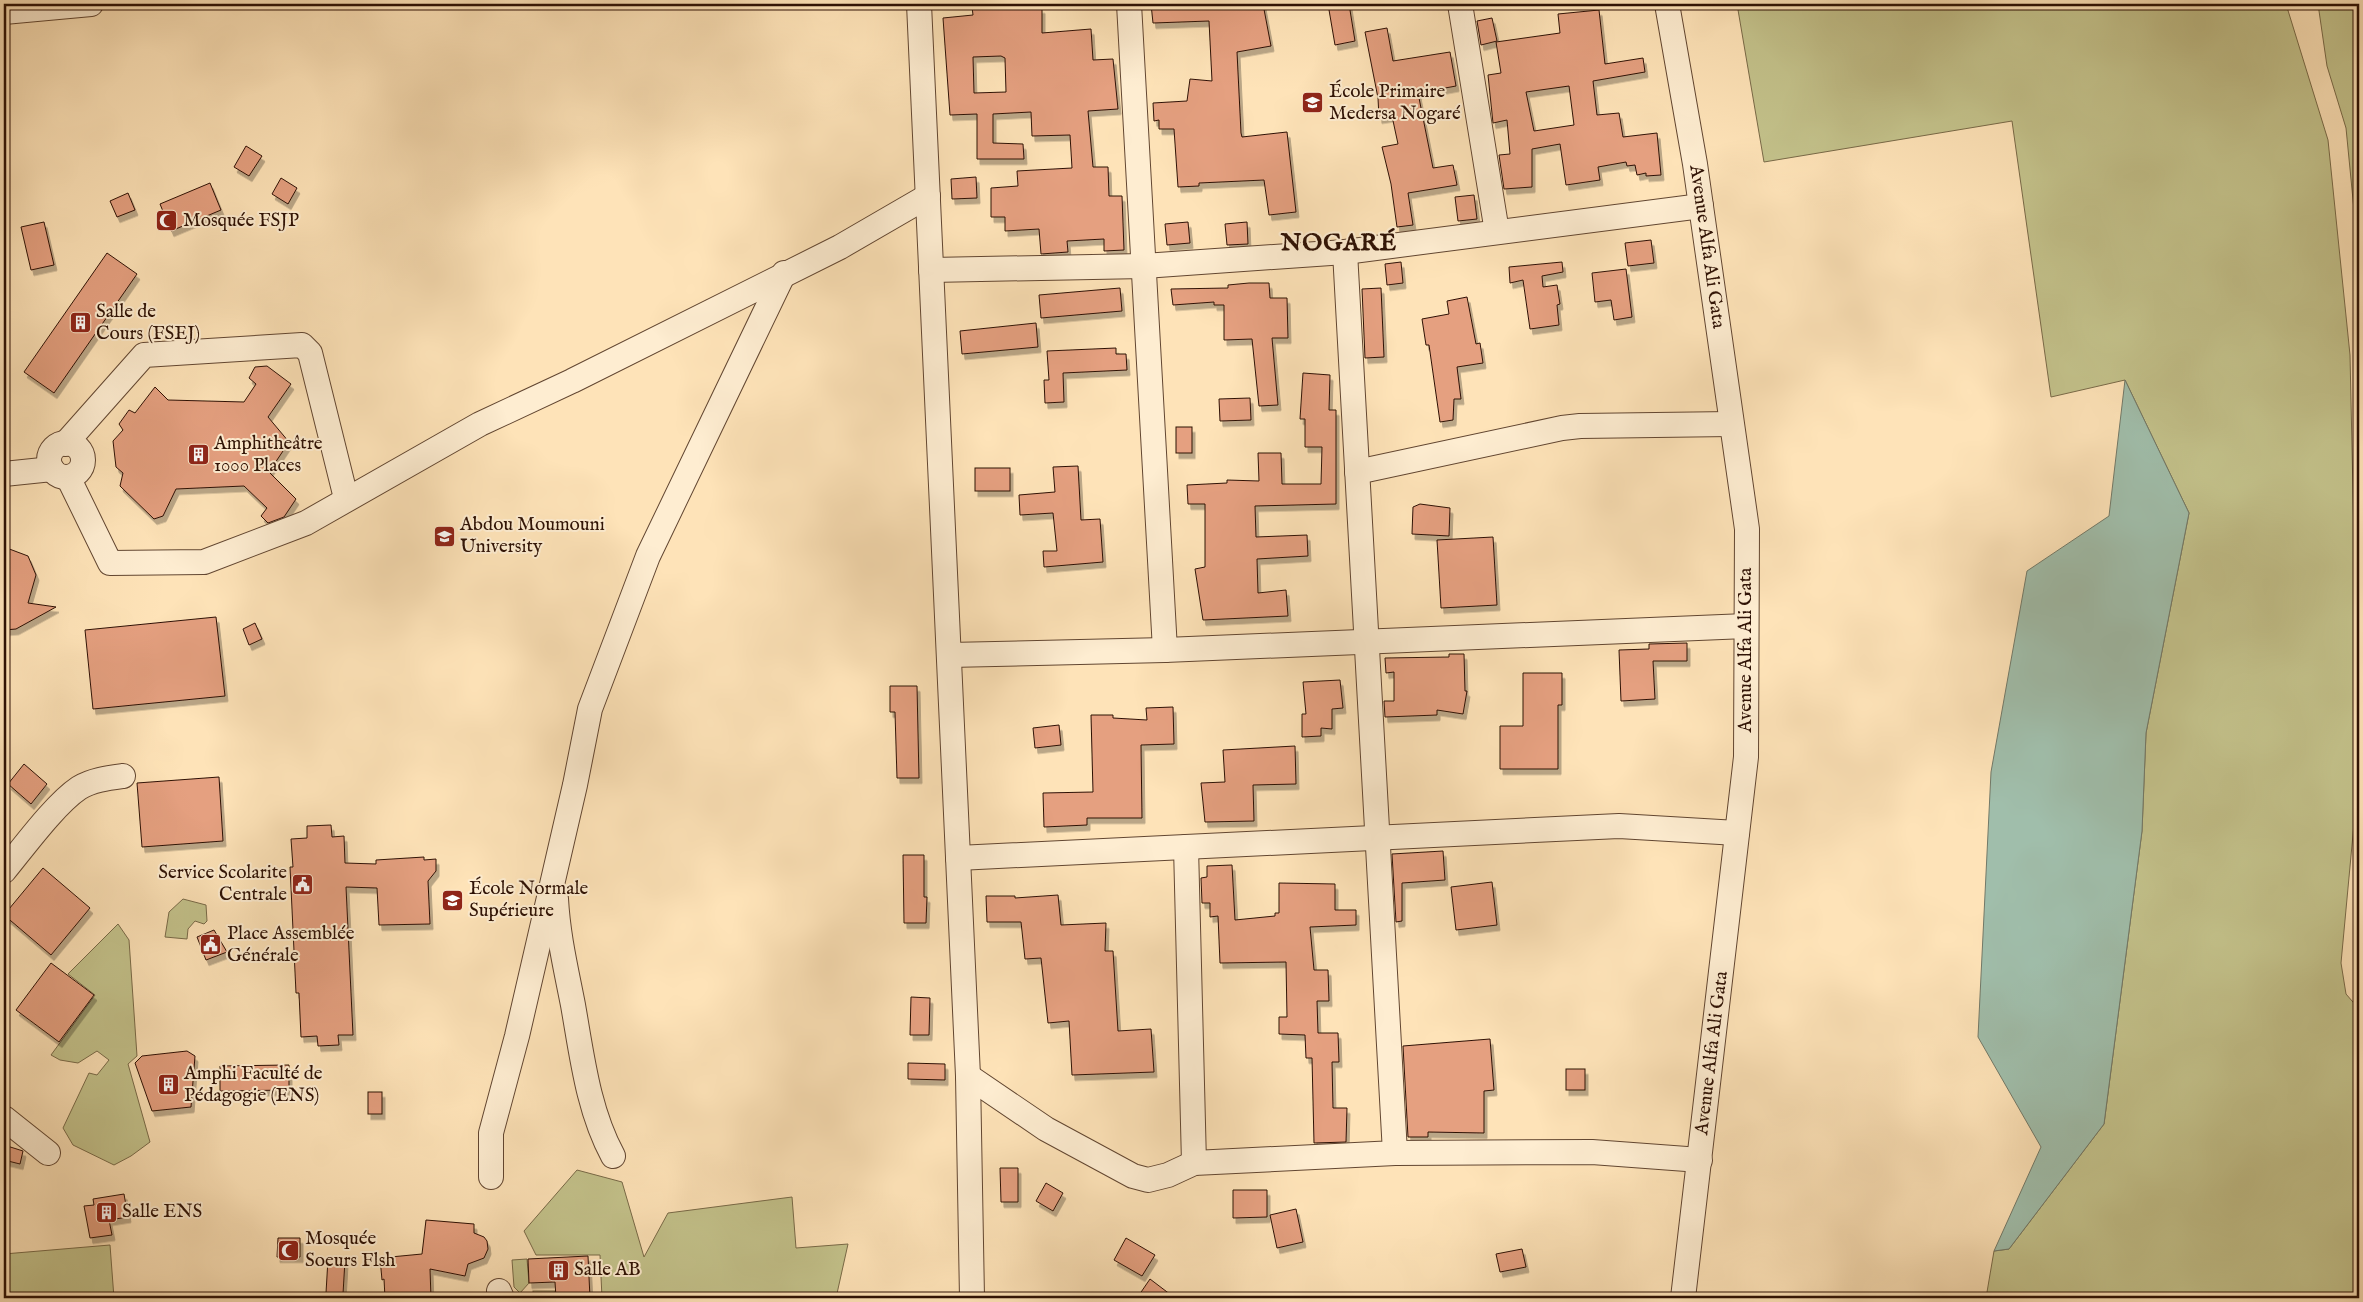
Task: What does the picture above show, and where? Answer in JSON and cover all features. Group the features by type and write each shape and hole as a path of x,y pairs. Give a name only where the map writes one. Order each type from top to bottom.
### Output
{"street":[{"path":"4,12 91,4"},
{"path":"919,4 968,1076 972,1298"},
{"path":"1129,4 1165,650"},
{"path":"1460,4 1497,232"},
{"name":"Avenue Alfa Ali Gata","path":"1668,4 1701,206 1747,529 1746,757 1683,1298"},
{"path":"59,461 110,563 204,562 306,522 480,424 572,382 784,273 840,247 928,196"},
{"path":"931,270 1144,266 1345,252 1701,206"},
{"path":"1345,252 1365,642 1396,1153"},
{"path":"491,1177 492,1133 517,1036 575,786 590,708 648,556 784,273"},
{"path":"4,474 59,461 144,355 302,345 310,353 346,498"},
{"path":"1357,472 1580,426 1732,424"},
{"path":"4,462 59,461"},
{"path":"949,654 1165,650 1746,626"},
{"path":"4,871 67,798 80,787 104,778 123,776"},
{"path":"958,858 1619,826 1737,833"},
{"path":"1186,847 1194,1163"},
{"path":"555,870 558,931 582,1058 602,1136 613,1156"},
{"path":"968,1076 1046,1128 1133,1176 1148,1180 1194,1163 1396,1153 1592,1152 1700,1160"},
{"path":"4,1118 48,1153"}],"shaded area":[{"path":"1737,4 2286,4 2328,140 2350,355 2359,770 2341,963 2346,994 2359,1009 2359,1298 1986,1298 1994,1251 2009,1249 2104,1124 2142,831 2146,733 2189,513 2125,380 2051,397 2012,121 1764,162"},
{"path":"2318,4 2359,4 2359,261 2346,128 2327,66"},
{"path":"2125,380 2189,513 2146,733 2142,831 2104,1124 2009,1249 1994,1251 2041,1147 1978,1037 1991,772 2027,571 2109,516"},
{"path":"183,899 206,905 207,921 204,924 195,921 188,929 187,939 165,937 169,912"},
{"path":"118,924 129,940 137,1056 128,1064 150,1142 131,1156 114,1165 73,1145 63,1128 89,1073 97,1075 109,1060 97,1051 78,1063 60,1060 51,1055 95,995 68,974"},
{"path":"577,1170 622,1182 644,1257 668,1213 792,1197 796,1248 848,1244 836,1298 602,1298 600,1255 536,1255 524,1231"},
{"path":"110,1245 114,1298 4,1298 4,1254"},
{"path":"527,1259 529,1283 520,1293 514,1287 512,1260"},
{"path":"533,1291 555,1291 555,1298 533,1298"}],"building":[{"path":"1151,4 1263,4 1271,46 1237,52 1241,133 1242,137 1287,132 1296,212 1269,215 1264,180 1199,183 1199,186 1178,187 1174,129 1159,129 1159,120 1154,121 1153,103 1187,101 1190,79 1212,81 1209,21 1153,23"},
{"path":"1328,4 1349,4 1355,41 1335,45"},
{"path":"1019,5 1020,8 1042,8 1042,33 1091,29 1093,60 1113,59 1118,109 1088,111 1093,167 1108,167 1109,196 1122,196 1124,250 1104,251 1104,239 1067,241 1068,252 1041,254 1039,229 1005,231 1005,217 991,217 991,188 1018,186 1017,171 1072,168 1070,135 1032,136 1031,112 993,114 993,143 1023,144 1024,159 977,159 977,114 950,115 943,18 973,15 972,7","holes":["1001,56 1005,58 1006,92 974,93 973,57"]},
{"path":"1599,10 1605,64 1643,58 1645,72 1593,81 1597,115 1619,113 1623,137 1657,133 1661,175 1646,176 1646,173 1637,175 1635,165 1627,166 1626,162 1598,167 1600,180 1566,185 1560,144 1532,149 1532,187 1504,189 1499,155 1510,154 1507,120 1493,123 1488,75 1501,73 1496,42 1560,33 1558,14","holes":["1569,86 1574,125 1534,131 1526,92"]},
{"path":"1492,18 1497,41 1481,45 1477,21"},
{"path":"1387,28 1393,61 1450,52 1456,86 1418,93 1433,168 1453,165 1457,185 1408,193 1413,225 1397,227 1391,184 1382,147 1398,144 1392,116 1379,118 1378,98 1365,32"},
{"path":"246,146 262,156 249,176 234,167"},
{"path":"976,177 977,198 952,199 951,179"},
{"path":"281,178 297,188 288,204 272,194"},
{"path":"210,183 221,210 171,231 160,204"},
{"path":"128,193 135,210 117,217 110,201"},
{"path":"1474,195 1477,219 1458,221 1455,197"},
{"path":"44,222 54,265 31,270 21,227"},
{"path":"1188,222 1190,243 1167,245 1165,224"},
{"path":"1247,222 1248,244 1227,245 1225,224"},
{"path":"1651,240 1654,263 1628,266 1625,243"},
{"name":"Salle de Cours (FSEJ)","path":"107,253 137,274 54,393 24,372"},
{"path":"1401,262 1403,283 1387,285 1385,264"},
{"path":"1562,262 1563,272 1542,276 1543,287 1557,285 1560,304 1557,305 1559,325 1530,329 1523,280 1510,283 1509,267"},
{"path":"1626,269 1632,317 1614,320 1611,300 1595,302 1592,273"},
{"path":"1269,283 1270,298 1287,298 1288,338 1272,338 1278,405 1259,406 1252,339 1224,340 1224,305 1214,305 1214,302 1173,305 1171,289 1228,288 1228,285"},
{"path":"1120,288 1122,311 1041,318 1039,295"},
{"path":"1381,288 1384,357 1365,358 1362,289"},
{"path":"1467,297 1476,344 1480,343 1483,363 1457,367 1461,399 1454,399 1453,420 1440,422 1429,345 1426,345 1422,319 1449,314 1447,301"},
{"path":"1036,323 1038,347 962,354 960,331"},
{"path":"1116,348 1116,354 1126,354 1127,370 1063,373 1064,402 1045,403 1044,380 1049,380 1047,351"},
{"name":"Amphitheâtre 1000 Places","path":"267,366 291,384 268,417 289,442 269,472 296,499 284,517 268,523 261,516 267,508 244,486 176,489 163,516 154,519 120,486 123,473 116,467 113,441 123,430 119,424 129,410 135,413 155,387 168,400 244,402 256,384 249,378 255,367"},
{"path":"1303,373 1330,375 1329,410 1336,410 1336,504 1255,506 1256,537 1307,535 1308,556 1257,559 1258,593 1286,590 1288,616 1203,620 1195,569 1205,567 1205,504 1188,504 1187,485 1227,483 1227,480 1259,481 1258,453 1281,453 1282,484 1321,484 1322,447 1305,447 1305,419 1300,419"},
{"path":"1250,398 1251,420 1220,421 1219,399"},
{"path":"1176,427 1192,427 1192,453 1176,453"},
{"path":"1078,466 1081,520 1100,519 1103,562 1044,567 1043,551 1057,551 1053,513 1020,515 1019,495 1055,492 1053,467"},
{"path":"975,468 1010,468 1010,491 975,491"},
{"path":"1420,504 1450,508 1449,536 1412,534 1413,507"},
{"path":"1493,537 1497,605 1441,608 1437,540"},
{"path":"4,547 28,556 36,575 28,603 56,607 16,629 4,630"},
{"path":"216,617 225,696 93,709 85,630"},
{"path":"255,623 262,639 249,645 243,629"},
{"path":"1687,643 1687,661 1653,661 1655,699 1621,701 1619,650 1649,649 1649,644"},
{"path":"1449,654 1464,654 1465,691 1467,691 1463,714 1437,710 1437,715 1385,717 1384,701 1394,701 1394,672 1386,673 1385,658 1449,657"},
{"path":"1523,673 1562,673 1562,705 1558,705 1558,769 1500,769 1500,726 1523,726"},
{"path":"1340,680 1343,708 1332,709 1332,729 1321,728 1321,736 1302,737 1302,714 1306,714 1303,682"},
{"path":"890,686 917,686 919,778 897,778 895,712 890,712"},
{"path":"1173,707 1174,744 1141,745 1142,818 1087,818 1087,825 1044,827 1043,793 1093,792 1091,715 1113,715 1113,718 1147,720 1146,708"},
{"path":"1059,725 1061,745 1035,748 1033,728"},
{"path":"1295,746 1296,784 1253,785 1254,821 1205,822 1201,783 1225,782 1223,750"},
{"path":"24,764 47,784 31,804 8,784"},
{"path":"219,777 223,841 142,847 137,783"},
{"path":"331,825 332,837 344,836 345,863 376,864 376,860 424,857 424,860 436,859 436,871 428,881 430,924 379,925 377,888 346,887 353,1035 338,1035 339,1045 318,1046 317,1036 301,1037 299,993 296,993 290,867 293,867 291,839 307,838 307,826"},
{"path":"1443,851 1445,880 1402,883 1402,921 1396,922 1392,854"},
{"path":"903,855 924,855 924,897 927,897 926,923 904,923"},
{"path":"1232,865 1235,920 1275,916 1275,913 1279,913 1279,883 1335,884 1335,910 1356,910 1356,925 1310,927 1314,970 1328,970 1329,1001 1317,1001 1318,1033 1338,1033 1339,1062 1332,1062 1333,1108 1347,1108 1346,1142 1314,1143 1312,1058 1306,1058 1305,1035 1279,1034 1279,1017 1287,1017 1286,962 1220,963 1218,916 1210,917 1210,903 1202,903 1201,878 1207,877 1207,866"},
{"path":"43,868 90,908 51,955 4,915"},
{"path":"1492,882 1497,925 1456,930 1451,887"},
{"path":"1058,895 1061,925 1106,923 1105,951 1113,951 1118,1031 1151,1029 1154,1072 1072,1075 1069,1021 1048,1023 1041,958 1025,959 1021,922 987,922 986,896 1015,896 1015,898"},
{"path":"214,930 227,952 206,960 197,937"},
{"path":"51,963 94,995 59,1042 16,1010"},
{"path":"911,997 930,998 929,1035 910,1035"},
{"path":"1490,1039 1494,1090 1484,1091 1484,1133 1428,1132 1428,1137 1408,1137 1403,1046"},
{"name":"Amphi Faculté de Pédagogie (ENS)","path":"187,1051 195,1056 191,1107 152,1111 135,1063 142,1056"},
{"path":"908,1063 945,1064 945,1080 908,1079"},
{"path":"289,1065 289,1090 220,1091 220,1066"},
{"path":"1566,1069 1585,1069 1585,1090 1566,1090"},
{"path":"368,1092 382,1092 382,1114 368,1114"},
{"path":"4,1145 23,1151 20,1164 4,1160"},
{"path":"1000,1168 1018,1168 1018,1202 1001,1202"},
{"path":"1046,1183 1063,1193 1053,1211 1036,1201"},
{"path":"1233,1190 1267,1190 1267,1217 1233,1218"},
{"name":"Salle ENS","path":"124,1194 128,1217 109,1220 112,1235 90,1238 84,1206 94,1205 93,1199"},
{"path":"1296,1209 1303,1242 1277,1248 1270,1215"},
{"path":"426,1220 474,1224 474,1233 484,1237 487,1241 488,1249 484,1258 468,1264 465,1276 430,1269 431,1298 385,1298 380,1258 422,1254"},
{"path":"278,1238 300,1238 300,1257 277,1257"},
{"path":"1126,1238 1155,1255 1142,1276 1114,1260"},
{"path":"1522,1249 1526,1267 1500,1272 1496,1254"},
{"name":"Salle AB","path":"588,1256 590,1298 556,1298 555,1282 529,1283 528,1259"},
{"path":"328,1259 345,1260 343,1294 326,1293"},
{"path":"1150,1279 1175,1298 1137,1298"}],"place":[{"name":"École Primaire Medersa Nogaré","path":"1313,103"},
{"name":"Mosquée FSJP","path":"167,221"},
{"name":"Salle de Cours (FSEJ)","path":"80,323"},
{"name":"Amphitheâtre 1000 Places","path":"198,455"},
{"name":"Abdou Moumouni University","path":"444,536"},
{"name":"Service Scolarite Centrale","path":"303,884"},
{"name":"École Normale Supérieure","path":"453,900"},
{"name":"Place Assemblée Générale","path":"211,945"},
{"name":"Amphi Faculté de Pédagogie (ENS)","path":"168,1085"},
{"name":"Salle ENS","path":"106,1212"},
{"name":"Mosquée Soeurs Flsh","path":"289,1250"},
{"name":"Salle AB","path":"558,1270"}],"district":[{"name":"NOGARÉ","path":"1339,243"}]}
